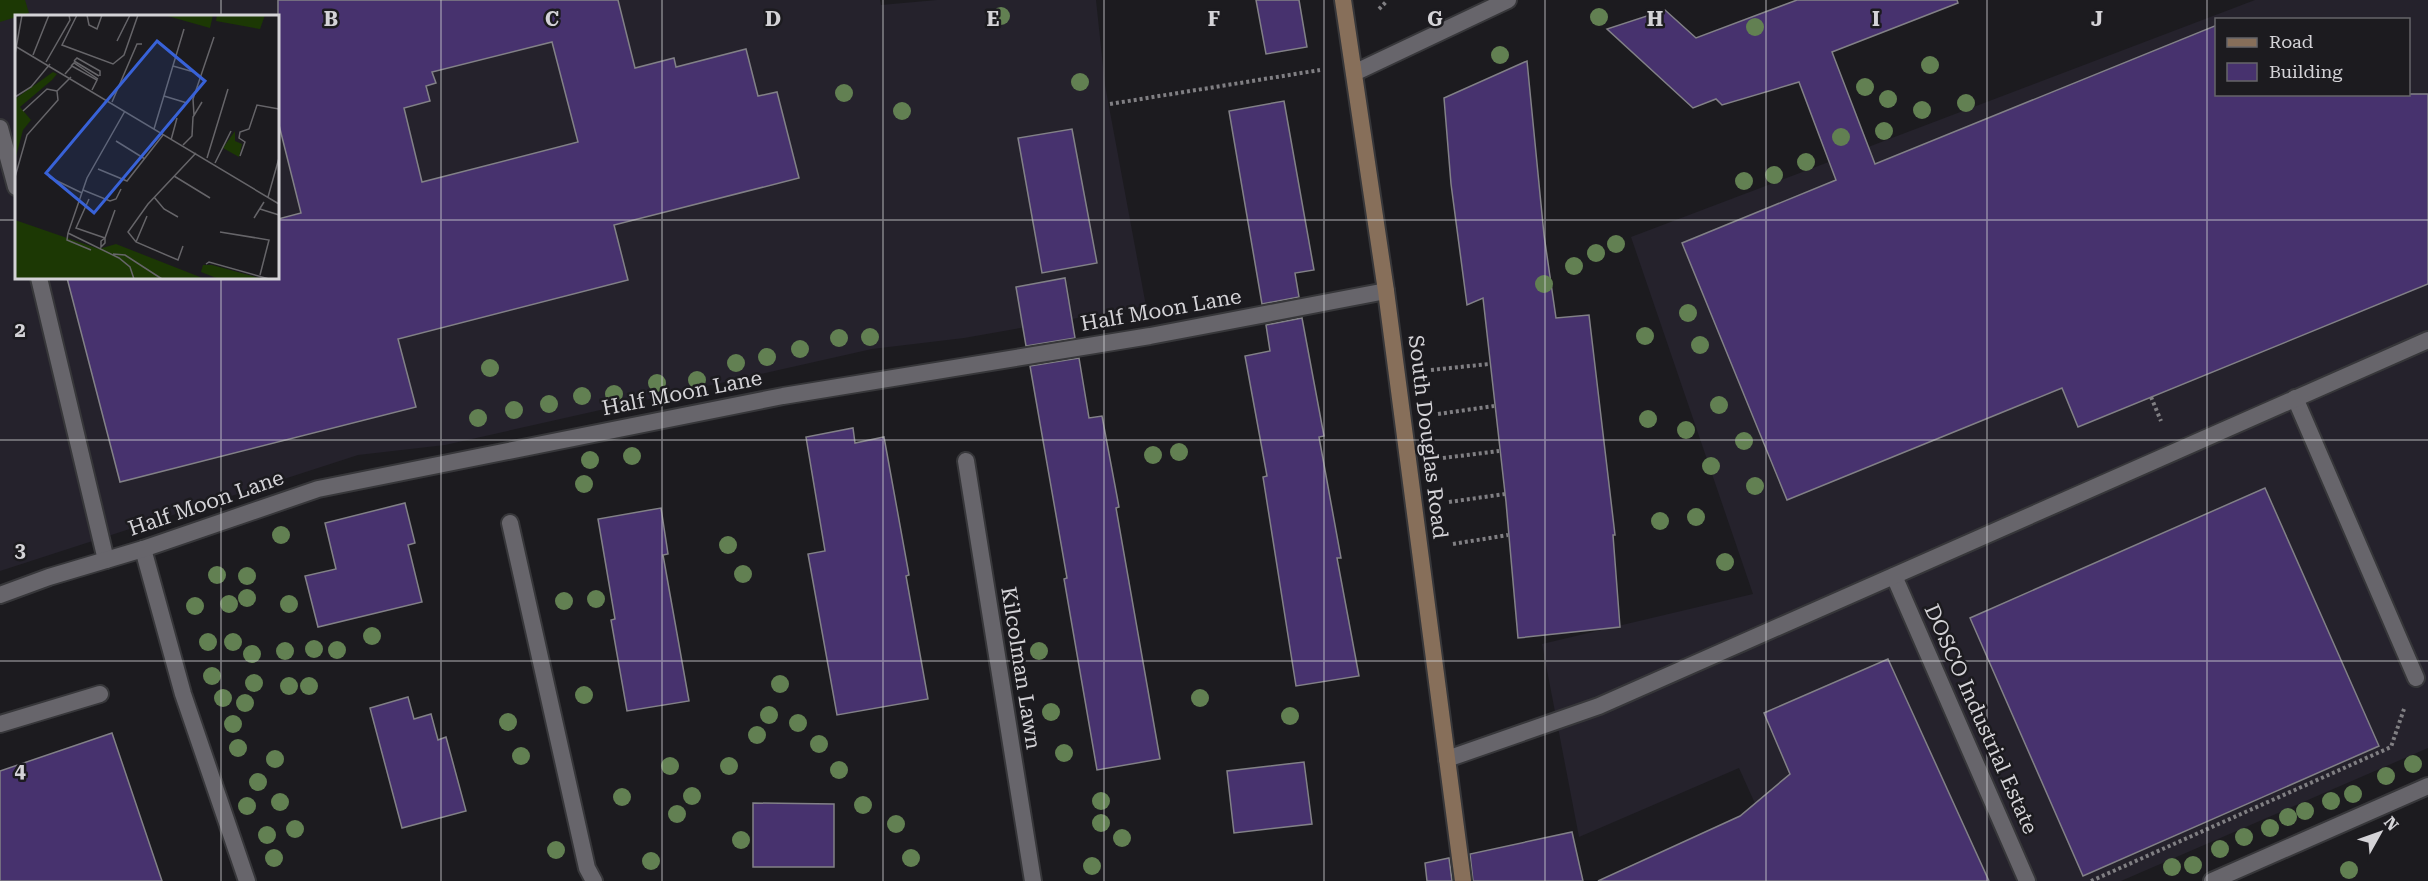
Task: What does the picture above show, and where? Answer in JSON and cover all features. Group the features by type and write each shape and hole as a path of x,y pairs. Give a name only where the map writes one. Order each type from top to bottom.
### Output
{"main road":[{"name":"South Douglas Road","path":"1343,0 1356,72 1386,291 1463,881"}],"street":[{"path":"1356,72 1508,0"},
{"path":"0,128 15,183"},
{"path":"39,279 106,560"},
{"name":"Half Moon Lane","path":"0,595 318,489 783,396 1150,336 1386,291"},
{"path":"1447,759 1551,725 1599,706 2428,340"},
{"path":"2295,398 2416,678"},
{"name":"Kilcolman Lawn","path":"966,461 1033,881"},
{"path":"510,523 587,868 594,881"},
{"path":"143,549 183,694 247,881"},
{"name":"DOSCO Industrial Estate","path":"1894,576 2027,881"},
{"path":"0,724 100,694"},
{"path":"2212,881 2428,786"}],"path":[{"path":"1110,104 1317,72 1325,66"},
{"path":"1426,370 1490,364"},
{"path":"1429,416 1494,406"},
{"path":"1433,460 1499,451"},
{"path":"1438,503 1505,494"},
{"path":"1443,546 1508,535"},
{"path":"2091,881 2391,747 2416,678"}],"shaded area":[{"path":"0,0 880,0 881,5 937,0 1096,0 1105,85 1146,306 964,338 872,349 445,445 358,455 0,571"},
{"path":"2255,0 2428,0 2428,748 2121,881 1790,881 1739,768 1579,837 1542,644 1753,594 1631,237"}],"green space":[{"path":"0,0 25,0 29,13 15,15 15,17 0,22"}],"building":[{"path":"278,0 618,0 635,68 674,58 676,67 746,49 758,96 777,92 799,178 614,225 628,280 398,339 416,407 120,482 67,279 279,279 279,219 301,213 279,125","holes":["552,42 578,142 422,182 404,108 430,101 426,86 436,83 432,72"]},
{"path":"1256,0 1299,0 1307,47 1266,54"},
{"path":"1797,0 1957,0 1958,3 1832,52 1875,164 2215,26 2215,96 2410,96 2410,94 2428,94 2428,284 2078,427 2062,388 1787,500 1682,243 1836,180 1799,82 1722,105 1716,99 1693,108 1607,29 1665,10 1696,38"},
{"path":"1527,61 1544,235 1556,318 1589,315 1615,535 1613,535 1620,627 1518,638 1506,502 1483,298 1467,305 1451,184 1444,98"},
{"path":"1284,101 1314,270 1295,273 1299,297 1262,304 1229,111"},
{"path":"1072,129 1097,263 1042,273 1018,138"},
{"path":"1065,278 1075,338 1026,346 1016,287"},
{"path":"1302,318 1324,436 1319,437 1341,558 1337,558 1359,676 1296,686 1263,477 1267,476 1245,356 1270,351 1266,325"},
{"path":"1079,358 1089,418 1102,416 1160,759 1097,770 1064,579 1067,578 1030,366"},
{"path":"853,428 855,443 884,437 928,699 837,715 808,554 825,551 806,437"},
{"path":"2265,488 2379,746 2083,876 1970,618"},
{"path":"405,503 415,543 408,545 422,602 318,627 305,576 336,569 325,523"},
{"path":"661,508 668,554 663,555 689,701 627,711 611,620 615,619 598,519"},
{"path":"1888,659 1989,881 1598,881 1740,816 1790,774 1764,713"},
{"path":"408,697 414,719 431,714 438,740 446,737 466,811 402,828 370,708"},
{"path":"112,733 162,881 0,881 0,771"},
{"path":"1304,762 1312,824 1234,833 1227,771"},
{"path":"753,803 834,804 834,867 753,867"},
{"path":"1572,832 1583,881 1473,881 1470,854"},
{"path":"1449,858 1452,881 1427,881 1425,863"}]}
